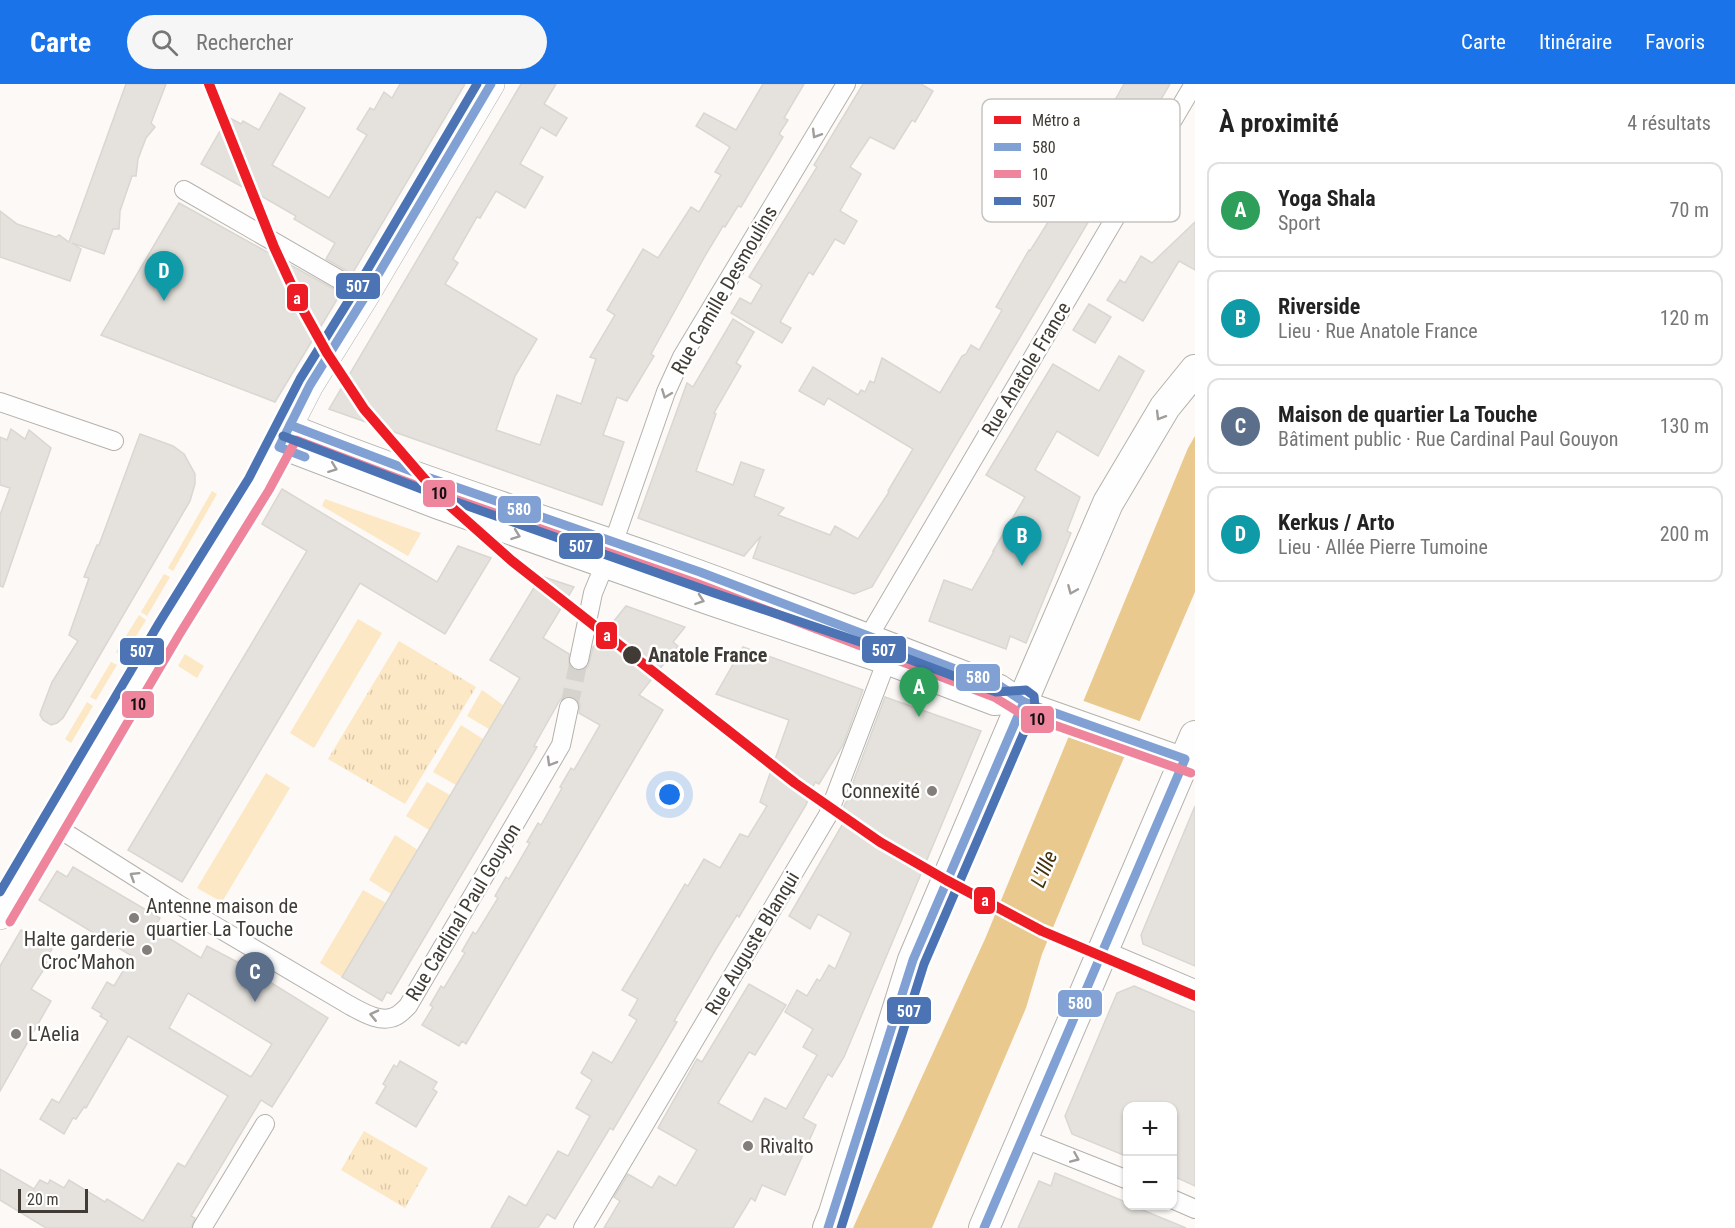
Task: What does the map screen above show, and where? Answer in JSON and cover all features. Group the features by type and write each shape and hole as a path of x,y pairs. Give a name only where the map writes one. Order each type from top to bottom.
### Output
{"main road":[{"path":"0,916 258,484 310,385 366,295 490,84"},
{"path":"828,1228 913,960 1035,705 1108,503 1165,407 1195,370"},
{"path":"984,1228 1103,950 1192,752"}],"street":[{"name":"Rue Camille Desmoulins","path":"614,541 666,393 682,357 846,84"},
{"name":"Rue Anatole France","path":"1180,108 1194,84"},
{"path":"184,190 366,295"},
{"name":"Rue Anatole France","path":"864,644 1113,222"},
{"path":"0,402 114,441"},
{"path":"284,436 464,491 614,541 890,654 1000,686 1035,705 1157,749 1192,752"},
{"path":"284,436 441,509 604,566 864,644"},
{"path":"579,660 593,593 604,566"},
{"name":"Rue Auguste Blanqui","path":"583,1228 828,815 890,654"},
{"name":"Rue Cardinal Paul Gouyon","path":"53,825 178,904 349,1005 367,1015 380,1018 396,1016 408,1006 561,745 569,707"},
{"path":"1103,950 1195,989"},
{"path":"202,1228 265,1124"},
{"path":"1022,1138 1123,1178"},
{"path":"1177,1201 1195,1209"}],"green space":[{"path":"212,491 217,494 173,571 168,568"},
{"path":"325,499 421,533 408,556 322,506"},
{"path":"164,574 170,577 147,616 141,612"},
{"path":"139,615 146,620 123,657 116,652"},
{"path":"358,619 382,633 314,748 290,733"},
{"path":"399,641 476,687 405,804 328,759"},
{"path":"185,654 204,666 197,678 178,666"},
{"path":"111,662 117,665 96,700 90,697"},
{"path":"482,690 503,705 489,729 467,716"},
{"path":"87,702 93,706 71,743 65,739"},
{"path":"461,725 483,739 456,785 433,772"},
{"path":"266,773 290,788 222,902 197,888"},
{"path":"427,782 450,795 429,830 406,816"},
{"path":"395,835 418,850 391,894 369,880"},
{"path":"363,890 386,903 342,977 320,963"},
{"path":"364,1131 428,1168 405,1208 341,1170"}],"water":[{"name":"L'Ille","path":"1195,436 1195,592 1042,954 1026,1008 932,1228 853,1228 985,939 1188,448"}],"pier":[{"path":"1081,700 1142,722 1127,758 1066,736"}],"building":[{"path":"126,84 166,84 151,123 155,127 146,138 138,159 136,176 132,176 120,211 119,229 113,229 104,254 72,243 81,249 70,281 0,257 0,211 17,224 56,237 59,235 69,242"},
{"path":"400,84 465,84 352,274 326,259 335,243 294,219 296,216 201,164 228,117 241,124 243,121 259,130 280,93 305,108 272,165 329,198 367,135 357,129 370,108 374,110 384,92 392,98"},
{"path":"521,84 556,84 544,104 567,118 556,136 541,127 520,164 543,177 525,208 496,191 480,218 477,217 453,259 458,263 445,284 537,339 515,376 496,430 540,445 557,395 581,404 596,359 590,357 615,315 607,310 643,249 658,258 691,207 699,212 721,175 715,172 730,147 696,126 704,113 736,130 763,84 804,84 784,118 788,120 779,134 783,137 741,207 738,206 725,227 723,226 705,256 651,354 654,356 627,401 617,397 603,435 624,442 602,505 329,409"},
{"path":"863,84 921,84 933,91 915,122 912,120 894,149 870,137 850,167 861,174 840,211 857,221 844,244 835,239 813,275 809,272 780,322 791,328 782,343 731,313 740,298 751,304 762,285 749,277 817,167 814,165"},
{"path":"1124,84 1170,84 1161,99 1116,99"},
{"path":"179,203 341,293 275,402 101,335"},
{"path":"1048,222 1088,222 872,587 854,594 753,558 761,536 744,556 638,518 687,383 693,387 733,319 754,332 736,363 741,366 714,413 716,414 696,471 733,485 741,462 764,470 754,496 784,508 778,515 830,535 835,526 858,539 889,492 913,449 828,398 824,405 799,391 813,367 858,395 861,390 865,392 870,381 874,383 882,358 940,393 971,345 979,350 1002,310 996,307"},
{"path":"1195,222 1195,270 1179,261 1143,321 1107,300 1120,280 1125,283 1141,256 1152,263"},
{"path":"1089,304 1111,317 1095,343 1073,330"},
{"path":"1119,356 1144,371 1098,456 1057,431 1035,470 1080,497 1067,531 1071,533 1026,643 1010,636 1006,649 929,621 944,580 972,590 1025,497 986,475 1053,364 1099,391"},
{"path":"11,429 25,439 29,430 51,448 3,587 0,586 0,515 10,488 0,485 0,437 7,440"},
{"path":"140,434 173,446 184,454 195,474 195,484 190,501 63,718 51,725 43,720 40,715 41,711 52,682 78,641 69,635 89,578 84,577 97,545 99,545"},
{"path":"282,489 437,582 458,546 491,558 445,634 360,583 182,882 128,850 307,551 262,524"},
{"path":"541,576 574,587 543,638 569,654 569,664 576,671 588,667 593,647 626,606 685,627 673,642 678,646 639,695 663,710 466,1044 462,1041 459,1046 422,1025 433,1007 430,1005 441,986 444,988 465,953 462,951 473,932 476,934 498,898 495,896 506,877 509,879 530,843 527,842 538,823 541,825 571,768 574,770 600,725 579,713 580,704 576,698 566,696 560,700 534,746 537,747 391,994 387,992 382,1001 342,977 520,678 490,660"},
{"path":"743,647 863,690 843,745 819,784 815,782 806,805 739,917 737,915 716,949 674,1021 677,1022 613,1130 610,1128 555,1219 547,1214 538,1228 491,1228 509,1196 526,1206 558,1151 568,1156 590,1116 576,1108 592,1080 581,1073 593,1052 612,1063 637,1020 629,1015 638,999 622,990 685,884 688,886 704,859 720,868 740,834 748,837 767,806 760,802 789,720 716,694"},
{"path":"885,697 981,731 844,1057 832,1077 828,1074 803,1118 816,1125 785,1195 762,1185 755,1201 751,1198 733,1228 604,1228 620,1201 614,1197 628,1174 652,1188 659,1176 676,1186 697,1150 658,1128 697,1059 702,1062 749,984 786,1005 755,1055 749,1052 718,1103 752,1122 765,1098 786,1109 817,1055 803,1047 813,1029 785,1012 797,990 807,996 817,979 820,981 829,965 835,969 851,933 818,914 810,929 789,916 848,815 844,814 844,806 855,787 852,785"},
{"path":"1195,806 1195,966 1143,944 1141,935"},
{"path":"73,867 160,918 154,929 201,958 207,946 241,964 328,1018 272,1107 261,1100 191,1216 195,1218 191,1228 46,1228 0,1200 0,1169 34,1189 40,1180 48,1184 50,1180 64,1188 69,1180 143,1221 178,1163 185,1167 228,1096 128,1036 86,1108 84,1107 76,1119 73,1118 64,1134 40,1119 52,1099 59,1103 108,1021 92,1008 107,982 114,986 132,956 39,900 57,871 67,877","holes":["188,993 272,1044 251,1077 169,1028"]},
{"name":"L'Aelia","path":"21,930 52,949 45,961 48,963 31,989 51,1001 0,1091 0,966"},
{"path":"1134,986 1195,1012 1195,1186 1177,1178 1177,1102 1123,1102 1123,1155 1072,1134 1065,1116 1117,993"},
{"path":"400,1061 437,1082 433,1089 437,1092 416,1127 376,1103 386,1086 383,1084 394,1065 397,1067"},
{"path":"1055,1173 1123,1201 1123,1210 1143,1210 1186,1228 1018,1228 1039,1181 1051,1186"}],"tunnel":[{"path":"569,707 579,660"}],"metro line":[{"name":"a","path":"209,84 274,247 303,310 327,353 364,409 440,497 512,561 795,783 880,842 1042,931 1195,996"}],"transit line":[{"name":"507","path":"0,892 159,623 249,478 300,379 477,84"},
{"name":"580","path":"305,457 279,447 310,385 491,84"},
{"name":"580","path":"290,425 427,477 700,572 1000,686 1024,702 1185,759 984,1228"},
{"name":"507","path":"283,436 445,498 714,593 890,652 996,692 1026,690 1034,696 1035,707 924,964 841,1228"},
{"name":"10","path":"10,922 179,635 269,490 296,440 423,488 696,583 994,697 1020,713 1191,773"},
{"name":"580","path":"828,1228 913,960 1024,702"}],"place":[{"name":"Kerkus / Arto","path":"164,301"},
{"name":"Riverside","path":"1022,566"},
{"name":"Anatole France","path":"632,655"},
{"name":"Yoga Shala","path":"919,717"},
{"name":"Connexité","path":"932,791"},
{"name":"Antenne maison de quartier La Touche","path":"134,918"},
{"name":"Halte garderie Croc’Mahon","path":"147,950"},
{"name":"Maison de quartier La Touche","path":"255,1002"},
{"name":"L'Aelia","path":"16,1034"},
{"name":"Rivalto","path":"748,1146"}]}
